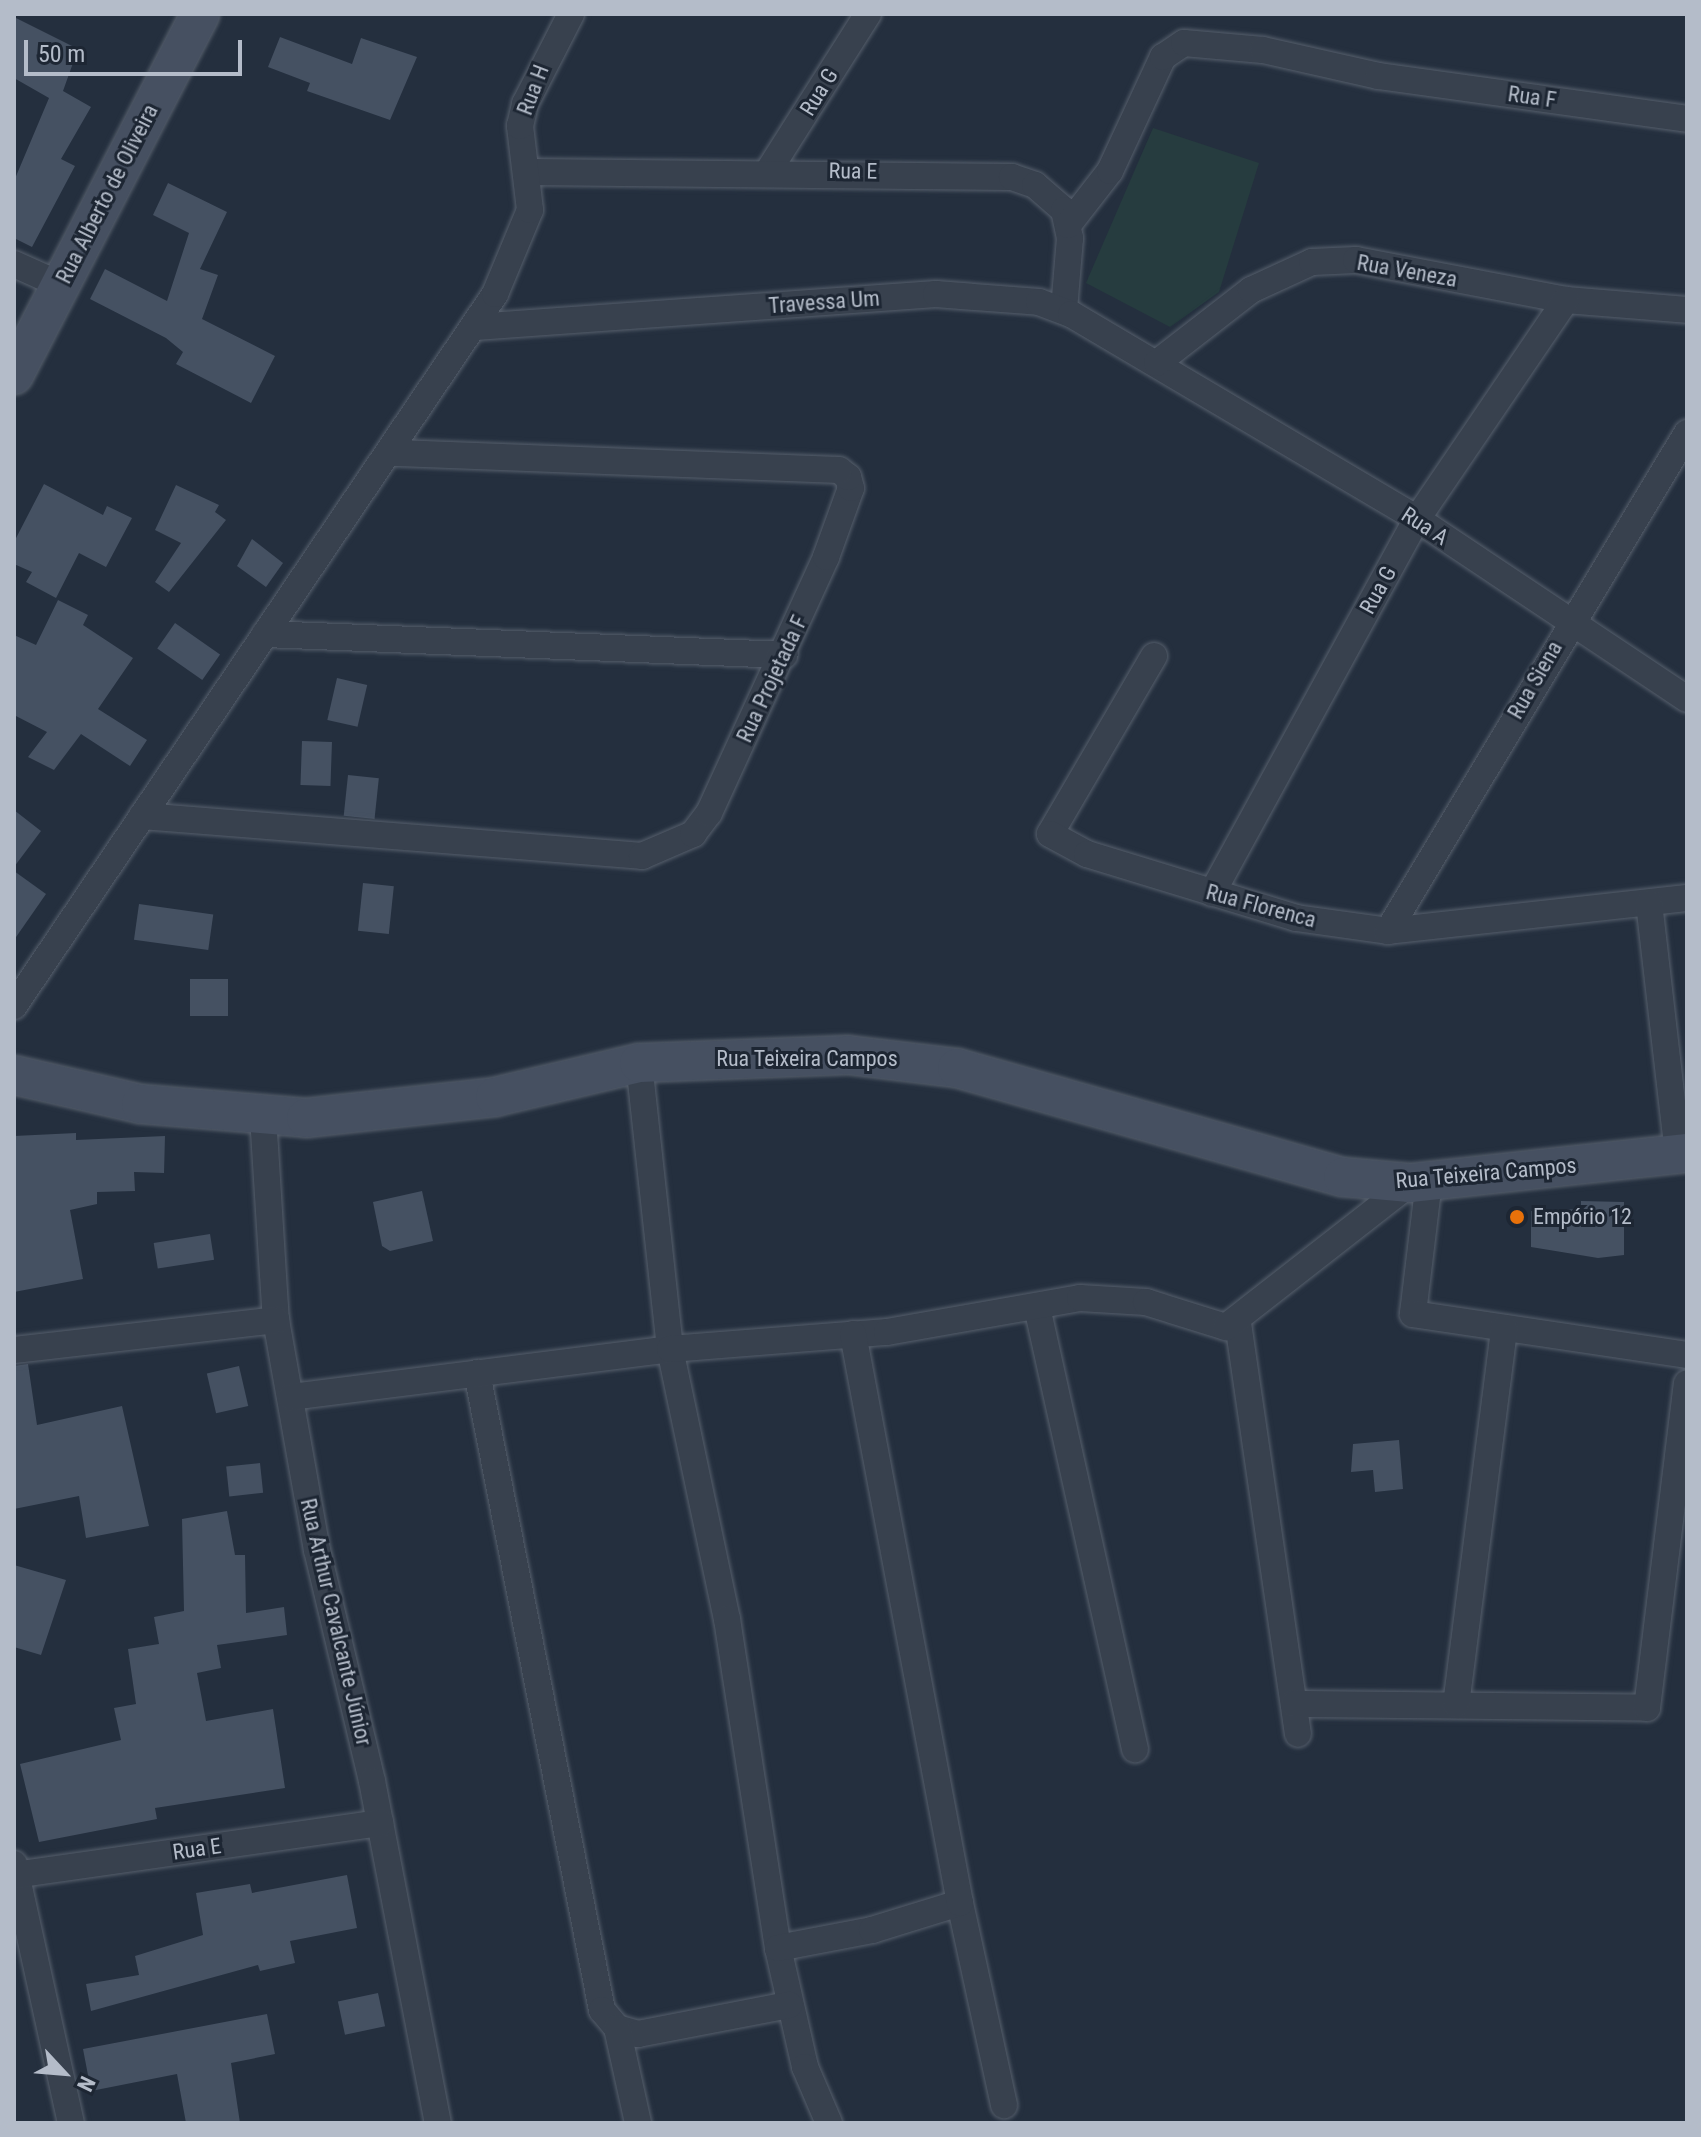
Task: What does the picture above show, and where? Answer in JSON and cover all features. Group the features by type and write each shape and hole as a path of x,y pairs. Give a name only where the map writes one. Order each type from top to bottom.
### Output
{"street":[{"name":"Rua Alberto de Oliveira","path":"14,375 200,14"},
{"name":"Rua H","path":"14,1006 475,327 517,251 530,210 529,172 520,126 525,104 571,14"},
{"name":"Rua G","path":"769,170 868,14"},
{"name":"Rua F","path":"1068,225 1110,171 1163,57 1184,43 1263,50 1378,76 1687,119"},
{"name":"Rua E","path":"529,172 769,170 1012,177 1052,197 1068,225"},
{"path":"1064,310 1068,225"},
{"name":"Rua Veneza","path":"1157,363 1251,290 1312,262 1356,260 1566,300 1687,310"},
{"path":"14,264 61,285"},
{"name":"Travessa Um","path":"475,327 936,294 1018,297 1064,310 1157,363"},
{"name":"Rua G","path":"1212,893 1417,519 1566,300"},
{"name":"Rua A","path":"1157,363 1417,519 1568,623 1687,699"},
{"name":"Rua Siena","path":"1388,931 1568,623 1687,433"},
{"name":"Rua Projetada F","path":"142,816 642,856 693,834 709,813 785,655 851,488 839,470 391,453"},
{"path":"265,634 785,655"},
{"name":"Rua Florenca","path":"1154,656 1050,834 1087,854 1296,918 1388,931 1687,898"},
{"path":"1649,903 1682,1153"},
{"name":"Rua Teixeira Campos","path":"14,1075 141,1104 263,1116 394,1113 639,1063 770,1056 906,1059 1102,1105 1284,1165 1420,1182 1682,1153"},
{"path":"639,1063 670,1349 727,1619 789,2005 829,2123"},
{"name":"Rua Arthur Cavalcante Júnior","path":"263,1116 276,1320 317,1550 380,1823 438,2123"},
{"path":"291,1397 670,1349 853,1334 1114,1296 1213,1326 1238,1323 1420,1182"},
{"path":"1420,1182 1413,1314 1687,1355"},
{"path":"1037,1307 1135,1749"},
{"path":"14,1350 276,1320"},
{"path":"1238,1323 1298,1734"},
{"path":"1456,1705 1504,1328"},
{"path":"853,1334 960,1903 1004,2105"},
{"path":"477,1373 602,2010 617,2028 638,2123"},
{"path":"1294,1704 1647,1708 1687,1383"},
{"name":"Rua E","path":"15,1871 380,1823"},
{"path":"15,1871 71,2123"},
{"path":"778,1948 872,1930 960,1903"},
{"path":"617,2028 665,2032 789,2005"}],"green space":[{"path":"1153,128 1259,163 1219,292 1170,327 1086,283"}],"building":[{"path":"14,17 78,49 63,91 91,107 61,159 75,166 32,247 14,238 14,181 49,98 14,78"},
{"path":"280,37 352,64 361,38 417,57 390,120 307,91 310,83 268,67"},
{"path":"168,183 227,212 200,269 218,275 202,319 275,356 251,403 176,364 183,352 166,338 90,299 105,269 167,301 189,233 153,215"},
{"path":"44,484 103,515 107,506 132,518 106,567 79,553 56,598 26,582 32,572 14,564 14,542"},
{"path":"176,485 219,505 215,512 226,520 169,592 155,582 181,543 155,530"},
{"path":"252,539 283,563 266,587 237,566"},
{"path":"58,600 88,615 83,625 133,658 98,709 147,740 130,766 81,734 54,770 28,757 47,732 14,715 14,635 36,645"},
{"path":"175,623 220,655 202,680 157,648"},
{"path":"337,678 367,685 358,727 327,720"},
{"path":"302,741 332,742 330,786 300,785"},
{"path":"348,775 379,778 375,819 344,816"},
{"path":"14,810 41,831 14,867"},
{"path":"14,871 46,894 14,940"},
{"path":"363,883 394,886 389,934 358,931"},
{"path":"139,904 213,914 208,950 134,940"},
{"path":"190,979 228,979 228,1016 190,1016"},
{"path":"76,1133 76,1140 165,1136 164,1173 134,1172 135,1191 97,1192 97,1204 70,1210 83,1279 14,1292 14,1136"},
{"path":"422,1191 433,1241 390,1251 382,1246 373,1202"},
{"path":"1581,1201 1624,1202 1624,1255 1598,1258 1531,1247 1531,1211 1581,1209"},
{"path":"210,1234 214,1260 158,1269 154,1243"},
{"path":"28,1364 37,1425 122,1406 149,1526 86,1538 79,1496 14,1509 14,1366"},
{"path":"239,1366 248,1406 216,1413 207,1373"},
{"path":"1399,1440 1403,1489 1375,1492 1373,1470 1351,1472 1353,1444"},
{"path":"260,1463 263,1493 229,1496 226,1467"},
{"path":"227,1511 235,1555 245,1555 246,1613 284,1607 287,1635 217,1645 221,1668 197,1673 206,1721 273,1709 285,1788 155,1808 157,1819 39,1842 20,1764 121,1740 114,1708 136,1704 128,1649 159,1644 154,1617 184,1611 182,1519"},
{"path":"14,1565 66,1580 41,1655 14,1647"},
{"path":"347,1875 357,1928 290,1941 295,1963 260,1971 258,1965 91,2011 86,1984 139,1975 135,1956 203,1935 196,1893 250,1884 252,1893"},
{"path":"378,1993 385,2026 345,2035 338,2002"},
{"path":"267,2014 275,2054 231,2063 240,2123 186,2123 177,2074 91,2091 83,2049"}],"place":[{"name":"Empório 12","path":"1517,1217"}]}
